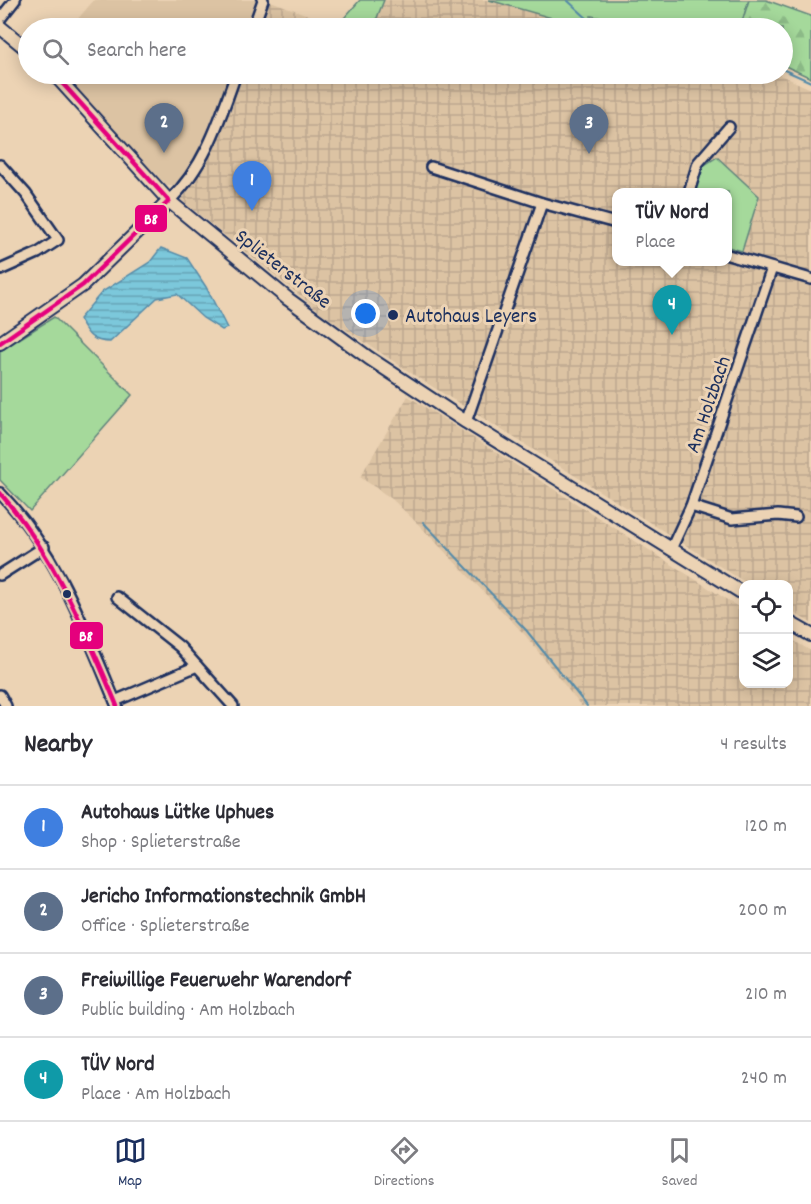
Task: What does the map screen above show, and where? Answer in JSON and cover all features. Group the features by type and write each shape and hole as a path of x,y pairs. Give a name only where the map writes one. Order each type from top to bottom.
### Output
{"street":[{"path":"0,19 15,0"},
{"path":"256,18 263,0"},
{"path":"0,27 18,42"},
{"name":"Splieterstraße","path":"63,84 170,201 288,299 369,358 466,422 739,591"},
{"path":"0,343 83,285 185,187 206,154 232,84"},
{"path":"690,188 698,163 729,127"},
{"path":"0,165 26,194 58,240 38,253 0,270"},
{"path":"431,167 542,203 612,222"},
{"path":"466,422 542,203"},
{"path":"732,256 811,279"},
{"name":"Am Holzbach","path":"670,549 691,506 772,268"},
{"path":"0,493 44,547 69,592 116,704 196,666"},
{"path":"691,506 732,519 778,515 796,517"},
{"path":"0,575 44,547"},
{"path":"117,597 180,647 233,706"},
{"path":"793,624 811,635"}],"shaded area":[{"path":"94,0 258,0 251,18 79,18"},
{"path":"268,0 316,18 261,18"},
{"path":"384,0 489,0 553,18 377,18"},
{"path":"793,81 811,89 811,623 793,612 793,580 742,580 417,377 324,315 181,200 208,156 236,84 793,84"},
{"path":"71,84 226,84 199,151 178,185 167,186"},
{"path":"408,396 739,607 739,688 793,688 793,640 811,651 811,706 581,706 525,635 419,525 392,499 360,477"}],"green space":[{"path":"360,0 384,0 377,18 344,18"},
{"path":"489,0 749,0 743,18 602,18 591,16 591,18 552,18"},
{"path":"749,0 766,0 811,16 811,78 793,70 793,18 743,18"},
{"path":"717,157 759,196 742,251 732,248 732,188 695,188 701,167"},
{"path":"54,317 132,395 30,511 0,480 0,351"}],"water":[{"path":"161,248 187,258 206,287 227,328 222,330 203,318 177,294 157,298 110,342 90,336 79,319 102,292 150,262"}],"waterway":[{"path":"567,0 587,18"},
{"path":"793,74 811,82"},
{"path":"423,522 526,630 587,706"}],"transit line":[{"name":"B8","path":"0,343 83,285 169,201 63,84"},
{"name":"B8","path":"0,493 20,517 53,568 117,706"}],"place":[{"name":"Jericho Informationstechnik GmbH","path":"164,153"},
{"name":"Freiwillige Feuerwehr Warendorf","path":"589,154"},
{"name":"Autohaus Lütke Uphues","path":"252,211"},
{"name":"Autohaus Leyers","path":"393,315"},
{"name":"TÜV Nord","path":"672,335"}]}
